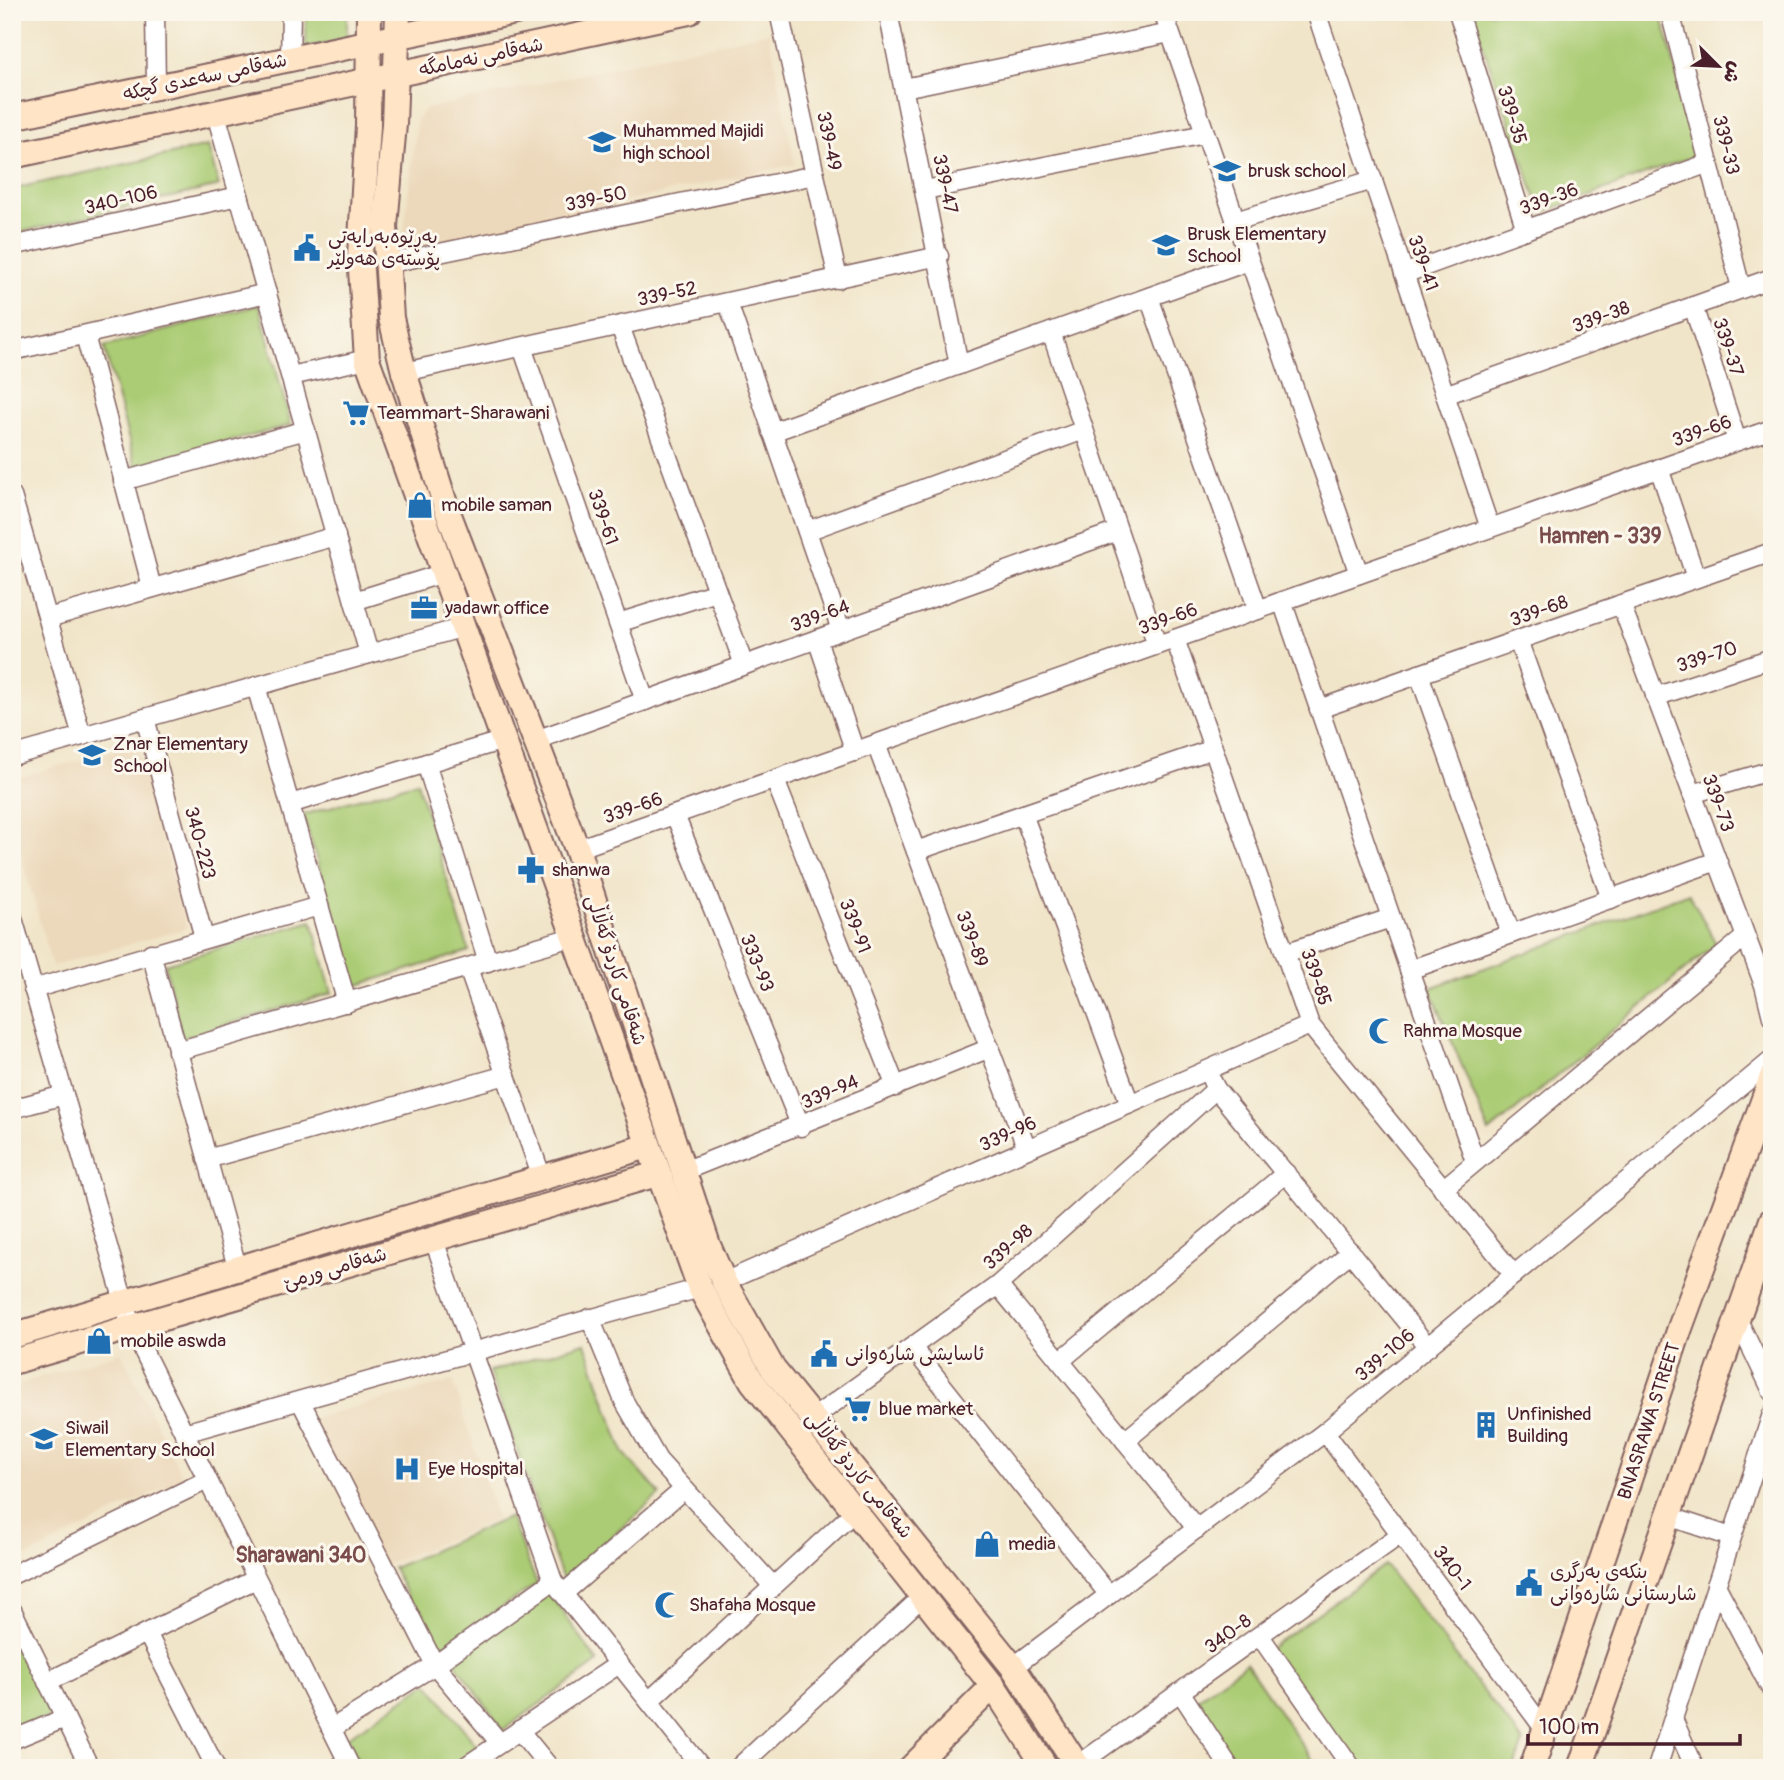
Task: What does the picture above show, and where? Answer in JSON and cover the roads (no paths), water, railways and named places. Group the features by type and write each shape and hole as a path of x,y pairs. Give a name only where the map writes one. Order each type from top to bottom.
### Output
{"street":[{"path":"155,12 156,88"},
{"path":"291,12 298,58 356,37 363,28 367,12"},
{"name":"شەقامی کاردۆ گەڵاڵی","path":"367,12 366,148 360,255 368,359 576,936 657,1174 700,1288 752,1381 993,1686 1046,1768"},
{"path":"400,12 408,21 421,23 473,12"},
{"name":"شەقامی کاردۆ گەڵاڵی","path":"400,12 386,264 391,318 404,372 446,507 578,849 625,1000 708,1245 724,1282 773,1369 1013,1667 1079,1766"},
{"name":"شەقامی نەمامگە","path":"398,37 515,12"},
{"name":"شەقامی نەمامگە","path":"397,76 689,12"},
{"name":"339-49","path":"779,12 838,279"},
{"name":"339-47","path":"888,12 959,365"},
{"path":"1163,12 1359,574"},
{"name":"339-41","path":"1316,12 1490,528"},
{"name":"339-35","path":"1458,12 1527,230"},
{"name":"339-33","path":"1670,12 1741,288"},
{"path":"904,88 1170,33"},
{"name":"شەقامی سەعدی گچکە","path":"12,117 398,37"},
{"path":"388,192 404,114 412,94 435,72 474,58"},
{"name":"شەقامی سەعدی گچکە","path":"12,156 397,76"},
{"path":"287,99 330,97 348,101 363,119 366,148"},
{"path":"216,114 369,654"},
{"path":"925,190 1205,134"},
{"name":"339-36","path":"1404,274 1709,163"},
{"name":"339-50","path":"386,264 815,175"},
{"path":"1235,221 1373,180"},
{"name":"340-106","path":"12,246 239,195"},
{"name":"339-52","path":"404,372 939,256"},
{"path":"772,432 1249,261"},
{"name":"339-38","path":"1445,395 1772,278"},
{"path":"12,351 267,293"},
{"path":"1149,297 1258,610"},
{"path":"728,303 841,630"},
{"name":"339-37","path":"1693,306 1737,441"},
{"path":"620,326 744,665"},
{"name":"339-85","path":"1051,332 1118,531 1213,749 1310,1025 1514,1275"},
{"path":"85,335 152,588"},
{"name":"339-61","path":"522,347 645,701"},
{"path":"290,376 368,359"},
{"name":"339-66","path":"578,849 1772,429"},
{"path":"123,481 306,430"},
{"path":"807,531 1084,430"},
{"path":"1659,468 1696,578"},
{"path":"12,496 82,736"},
{"name":"339-64","path":"536,740 1118,531"},
{"path":"48,618 336,536"},
{"name":"339-68","path":"1319,709 1772,552"},
{"path":"354,601 444,573"},
{"path":"618,623 717,592"},
{"path":"1282,601 1475,1161"},
{"name":"339-73","path":"1621,604 1745,937 1772,1017"},
{"path":"12,756 464,627"},
{"path":"817,639 855,752"},
{"path":"1518,640 1611,899"},
{"name":"339-70","path":"1655,696 1772,658"},
{"path":"1419,674 1511,934"},
{"path":"256,686 347,1003"},
{"name":"340-223","path":"145,718 204,938"},
{"path":"290,804 504,740"},
{"name":"339-89","path":"876,744 1027,1149"},
{"path":"916,850 1213,749"},
{"path":"426,763 488,962"},
{"path":"1692,793 1772,770"},
{"name":"339-91","path":"775,780 896,1087"},
{"path":"1023,814 1130,1104"},
{"name":"333-93","path":"675,815 801,1127"},
{"path":"1409,970 1717,861"},
{"path":"33,989 319,906"},
{"path":"12,915 127,1315 351,1768"},
{"path":"1285,953 1391,918"},
{"path":"177,1051 576,936"},
{"path":"1443,1189 1745,937"},
{"path":"150,953 237,1267"},
{"path":"468,968 542,1178"},
{"path":"601,1008 625,1000"},
{"name":"339-96","path":"724,1282 1310,1025"},
{"name":"339-94","path":"684,1171 801,1127 990,1048"},
{"name":"339-106","path":"1013,1667 1325,1432 1772,1060"},
{"path":"1208,1070 1216,1089 1428,1347"},
{"path":"207,1159 506,1075"},
{"name":"BNASRAWA STREET","path":"1532,1768 1680,1328 1772,1077"},
{"name":"339-98","path":"814,1418 998,1285 1216,1089"},
{"path":"12,1110 64,1095"},
{"name":"شەقامی ورمێ","path":"12,1362 237,1267 648,1146"},
{"name":"شەقامی ورمێ","path":"12,1336 127,1315 434,1240 657,1174"},
{"path":"1060,1361 1286,1174"},
{"path":"1580,1768 1772,1220"},
{"path":"434,1240 471,1353 559,1587 702,1768"},
{"path":"1125,1441 1351,1252"},
{"path":"998,1285 1197,1529"},
{"path":"184,1433 700,1288"},
{"path":"590,1318 638,1429 658,1460 774,1586"},
{"path":"1737,1318 1772,1391"},
{"path":"912,1347 1109,1595"},
{"path":"301,1402 435,1665 500,1743"},
{"path":"1657,1768 1772,1414"},
{"name":"340-1","path":"1325,1432 1545,1730"},
{"path":"12,1574 207,1480"},
{"path":"331,1729 559,1587 684,1489"},
{"path":"649,1701 854,1512"},
{"path":"1668,1516 1731,1538"},
{"name":"340-8","path":"1079,1766 1401,1534"},
{"path":"47,1682 256,1579"},
{"path":"1716,1585 1772,1691"},
{"path":"738,1768 922,1597"},
{"path":"12,1610 90,1768"},
{"path":"147,1633 216,1768"},
{"path":"1259,1636 1352,1768"},
{"path":"463,1768 620,1664"},
{"path":"911,1768 993,1686"},
{"path":"1181,1693 1230,1768"},
{"path":"12,1740 65,1717"},
{"path":"1673,1719 1695,1768"},
{"path":"519,1730 550,1768"}],"place":[{"name":"Muhammed Majidi high school","path":"602,142"},
{"name":"brusk school","path":"1227,171"},
{"name":"Brusk Elementary School","path":"1166,245"},
{"name":"بەڕێوەبەرایەتی پۆستەی هەولێر","path":"307,248"},
{"name":"Teammart-Sharawani","path":"356,413"},
{"name":"mobile saman","path":"420,505"},
{"name":"yadawr office","path":"424,608"},
{"name":"Znar Elementary School","path":"92,755"},
{"name":"shanwa","path":"531,870"},
{"name":"Rahma Mosque","path":"1382,1031"},
{"name":"mobile aswda","path":"99,1341"},
{"name":"ئاسایشی شارەوانی","path":"824,1354"},
{"name":"blue market","path":"858,1409"},
{"name":"Unfinished Building","path":"1486,1425"},
{"name":"Siwail Elementary School","path":"44,1439"},
{"name":"Eye Hospital","path":"407,1469"},
{"name":"media","path":"987,1544"},
{"name":"بنكەی بەرگری شارستانی شارەوانی","path":"1529,1583"},
{"name":"Shafaha Mosque","path":"668,1605"}],"district":[{"name":"Hamren - 339","path":"1600,536"},
{"name":"Sharawani 340","path":"301,1555"}]}
